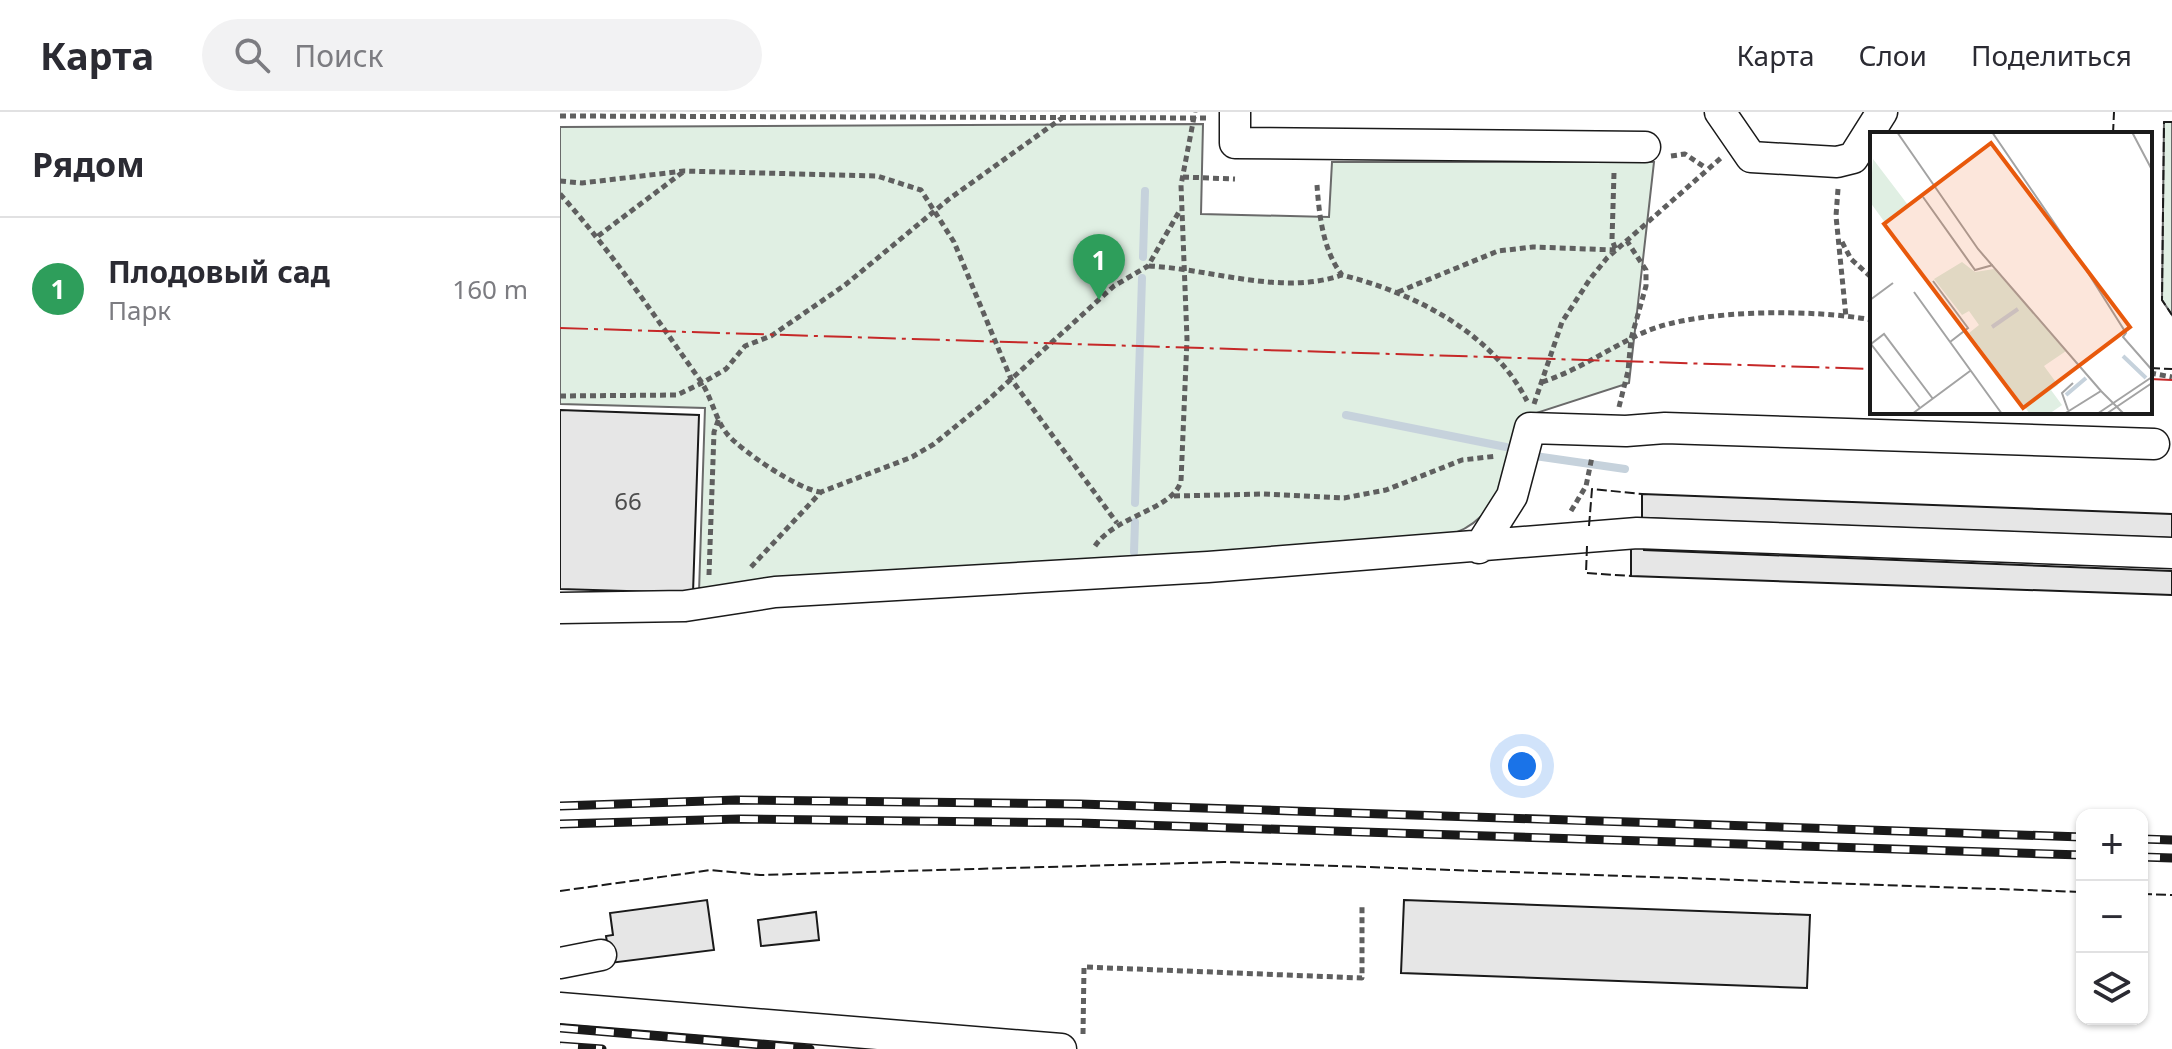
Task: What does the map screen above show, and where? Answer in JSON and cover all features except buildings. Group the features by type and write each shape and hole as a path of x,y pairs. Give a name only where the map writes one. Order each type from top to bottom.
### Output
{"lane":[{"path":"1720,112 1742,149 1751,157 1842,161 1853,158 1882,112"},
{"path":"1235,115 1235,143 1645,147"},
{"path":"1479,548 1512,496 1530,428 1626,431 1665,428 2154,444"},
{"path":"560,608 720,603 775,592 1208,567 1479,548 1637,533 2172,553"},
{"path":"560,963 601,955"},
{"path":"560,1008 1064,1041"}],"path":[{"path":"1173,496 1181,481 1187,339 1180,210 1195,115"},
{"path":"560,116 1063,118 1235,115"},
{"path":"560,396 677,395 702,383 726,369 745,346 771,336 845,285 984,172 1063,118"},
{"path":"1613,147 1612,240 1616,250"},
{"path":"1317,185 1318,211 1326,240 1335,266 1342,275 1398,292 1453,322 1484,345 1512,375 1533,412 1562,322 1590,279 1616,250 1706,168 1742,149"},
{"path":"1842,161 1836,216 1846,317"},
{"path":"598,236 684,171"},
{"path":"560,181 582,183 684,171 877,176 921,190 954,242 1011,379 1117,523"},
{"path":"1183,177 1235,179"},
{"path":"560,194 598,236 702,383 719,418 740,447 804,490 821,492 878,473 934,444 1114,286 1148,266 1180,210"},
{"path":"1840,240 1851,259 1870,276"},
{"path":"1627,241 1646,270 1646,286 1631,339 1628,371"},
{"path":"1398,292 1498,251 1533,247 1616,250"},
{"path":"1148,266 1288,282 1321,282 1342,275"},
{"path":"1542,382 1567,374 1631,339 1683,321 1760,313 1870,320"},
{"path":"2152,373 2172,377"},
{"path":"719,418 712,473 709,585 720,603"},
{"path":"1080,572 1101,537 1117,523 1173,496 1263,494 1344,498 1386,490 1479,456 1521,457"},
{"path":"1553,540 1586,486 1592,458"},
{"path":"748,570 821,492"},
{"path":"1064,1041 1083,1035 1084,967 1362,978 1362,904"}],"green space":[{"path":"2164,122 2172,122 2172,315 2162,300"},
{"path":"1203,124 1201,214 1329,217 1332,162 1654,162 1629,383 1521,418 1507,469 1494,500 1471,525 1445,536 1412,541 699,592 705,408 560,404 560,127"}],"waterway":[{"path":"1143,257 1145,191"},
{"path":"1135,503 1142,278"},
{"path":"1346,415 1506,447"},
{"path":"1535,456 1625,469"},
{"path":"1134,552 1135,522"}],"railway":[{"path":"560,806 736,800 1080,804 2076,837"},
{"path":"560,824 739,819 1079,823 2076,855"},
{"path":"2148,839 2172,840"},
{"path":"2148,857 2172,858"},
{"path":"560,1028 810,1049"},
{"path":"560,1046 602,1049"}],"fence":[{"path":"2113,132 2114,112"},
{"path":"2172,122 2164,122 2162,300 2172,315"},
{"path":"2152,368 2172,369"},
{"path":"1589,526 1592,489 1642,494"},
{"path":"1587,546 1586,573 1631,576"},
{"path":"560,891 711,870 760,875 1224,862 2076,892"},
{"path":"2148,894 2172,895"}],"power":[{"path":"560,328 1870,369"},
{"path":"2152,379 2172,380"}],"place":[{"name":"Плодовый сад","path":"1099,300"}]}
